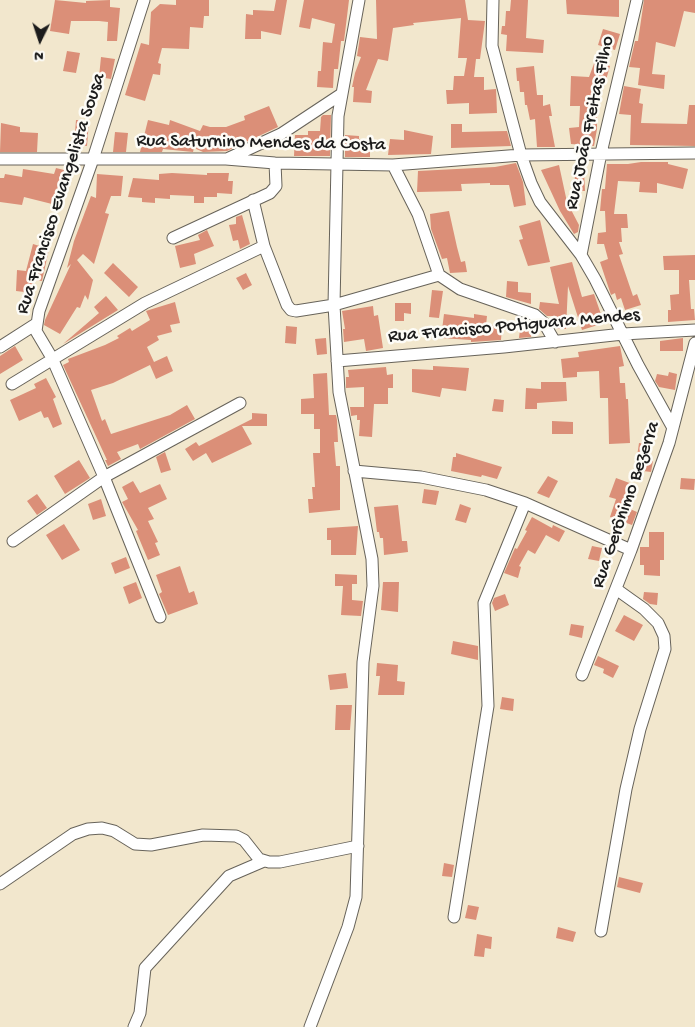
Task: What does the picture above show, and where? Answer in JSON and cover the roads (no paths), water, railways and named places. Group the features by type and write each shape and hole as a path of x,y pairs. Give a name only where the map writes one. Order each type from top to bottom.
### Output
{"street":[{"name":"Rua Francisco Evangelista Sousa","path":"144,0 93,159 36,324 39,338 52,358 104,477 160,618"},
{"path":"310,1027 354,911 358,877 363,662 373,586 372,559 344,423 336,361 334,305 338,116 340,95 359,0"},
{"path":"493,0 492,46 521,155 540,202 581,255 638,366 673,428"},
{"name":"Rua João Freitas Filho","path":"581,255 601,154 637,0"},
{"path":"226,159 287,131 340,95"},
{"name":"Rua Saturnino Mendes da Costa","path":"0,159 226,159 275,163 394,165 521,155 695,153"},
{"path":"173,238 275,189 277,182 275,163"},
{"path":"394,165 418,214 439,275 460,289 535,315 544,323 555,342"},
{"path":"253,200 264,246 287,305 291,310 296,311 334,305 439,275"},
{"path":"12,384 145,303 264,246"},
{"path":"0,347 36,324"},
{"name":"Rua Francisco Potiguara Mendes","path":"336,361 555,342 623,334 695,330"},
{"name":"Rua Gerônimo Bezerra","path":"582,675 631,550 673,428 695,342"},
{"path":"13,541 104,477 240,403"},
{"path":"354,471 448,481 525,503 631,550"},
{"path":"454,917 488,706 484,603 525,503"},
{"path":"601,931 626,789 640,728 665,649 664,636 658,623 644,609 616,589"},
{"path":"0,884 73,834 88,829 108,830 135,844 151,845 203,834 236,836 244,840 257,857 264,861 280,862 358,846"},
{"path":"134,1027 140,1013 145,968 230,876 264,861"}]}
